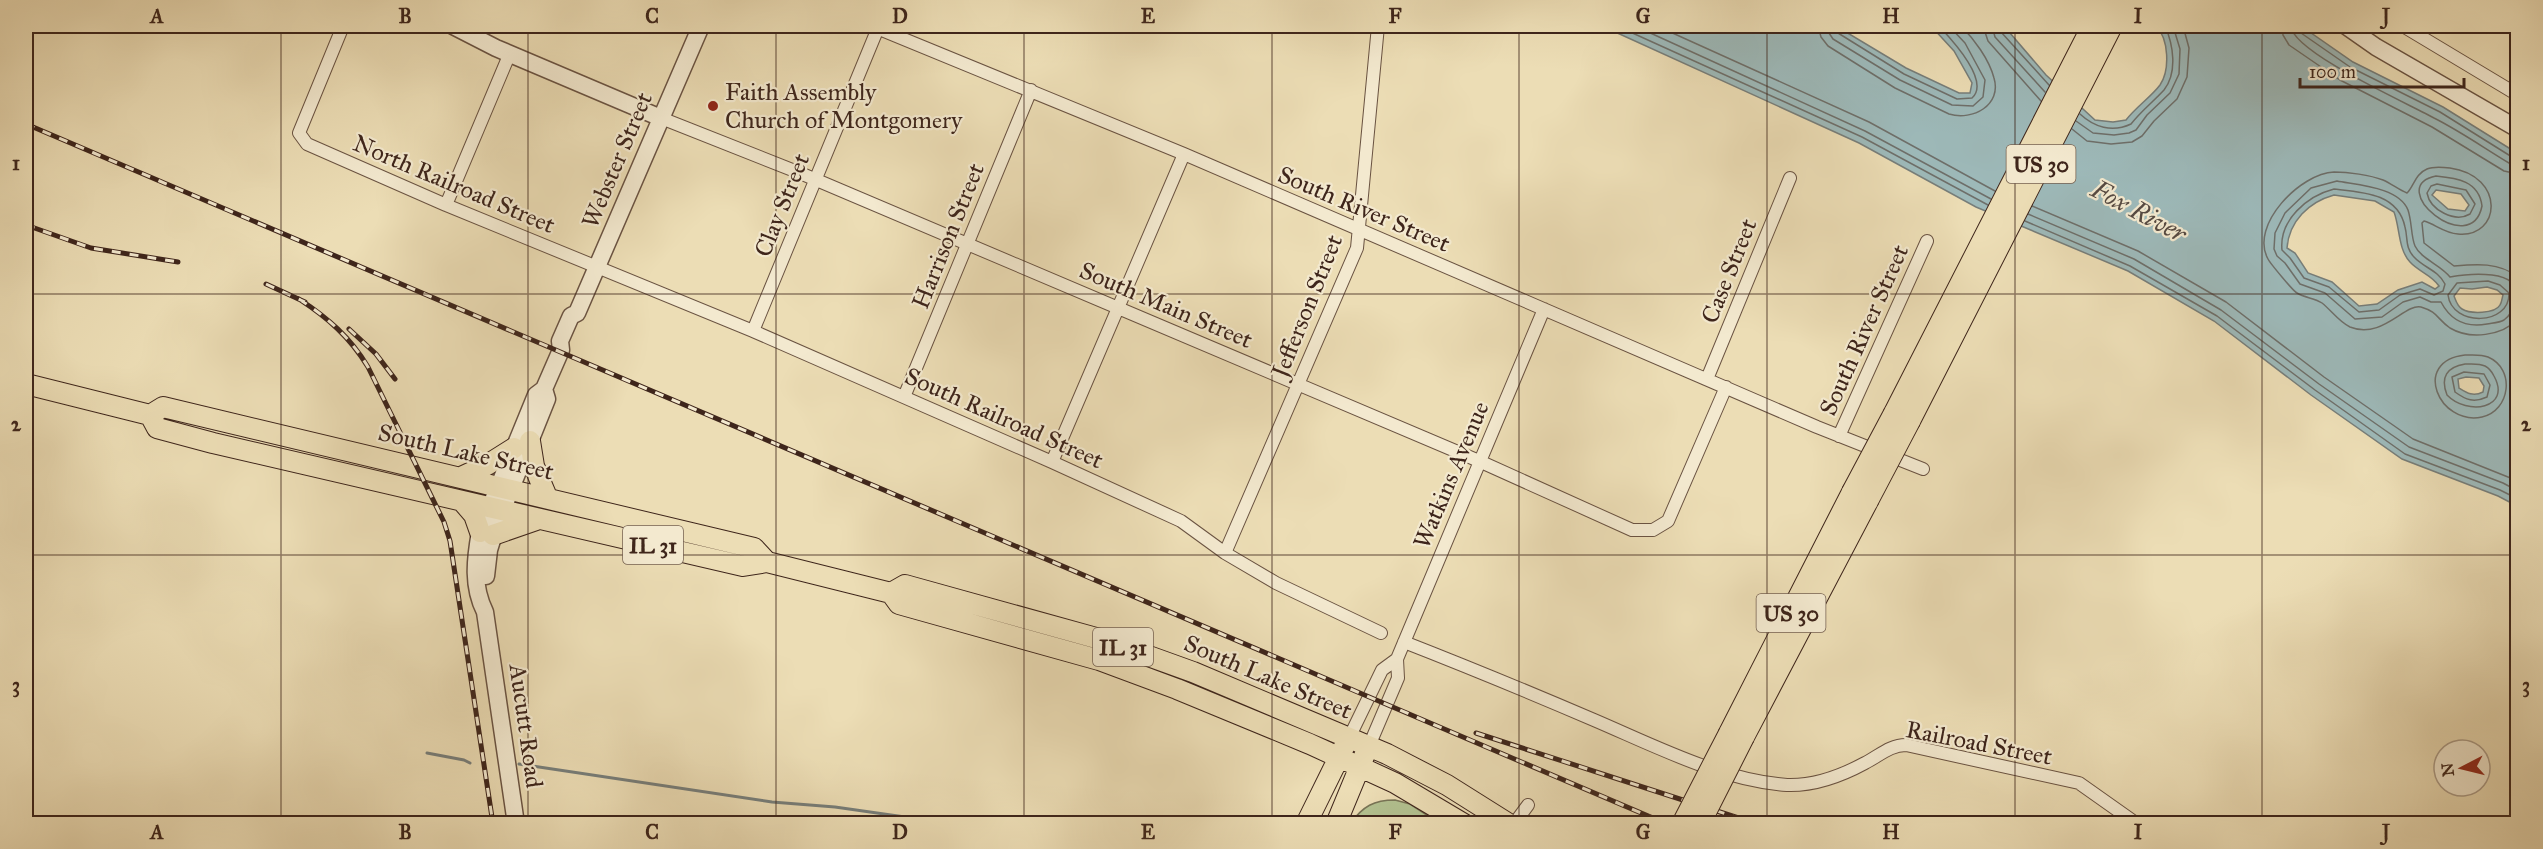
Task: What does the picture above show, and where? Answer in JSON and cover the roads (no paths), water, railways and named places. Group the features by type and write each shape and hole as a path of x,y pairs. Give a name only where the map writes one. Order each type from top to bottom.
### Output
{"main road":[{"name":"US 30","path":"1682,824 1737,735 1902,417 1962,298 2092,26"},
{"name":"US 30","path":"1962,298 2112,26"},
{"name":"South Lake Street","path":"26,384 150,415 163,407 547,497 754,548 767,562"},
{"name":"South Lake Street","path":"150,415 157,428 743,566 767,562 891,593 899,604 1130,670 1360,766 1412,791 1464,824"},
{"path":"461,477 487,465 522,444 547,497"},
{"path":"462,501 487,533 540,519"},
{"name":"South Lake Street","path":"891,593 905,585 1107,641 1193,672 1369,746 1447,785 1509,824"},
{"name":"US 30","path":"1700,824 1737,735"},
{"path":"1306,824 1349,738"},
{"path":"1336,824 1369,746"}],"street":[{"name":"North Railroad Street","path":"343,26 299,133 307,144 446,205 597,267"},
{"path":"453,26 661,118"},
{"name":"Webster Street","path":"489,636 485,612 488,600 487,533 495,508 522,444 536,395 544,389 561,350 568,348 580,321 577,313 700,26"},
{"name":"Jefferson Street","path":"1225,553 1357,248 1378,26"},
{"path":"2346,26 2517,129"},
{"path":"2403,26 2517,95"},
{"name":"South River Street","path":"875,27 1184,154 1839,436 1923,469"},
{"name":"Clay Street","path":"753,331 875,27"},
{"path":"446,205 510,53"},
{"name":"Harrison Street","path":"904,397 1031,90"},
{"name":"South Main Street","path":"661,118 967,243 1479,461 1632,530 1653,530 1668,521 1726,387"},
{"path":"1052,462 1184,154"},
{"name":"Case Street","path":"1707,379 1790,178"},
{"name":"South River Street","path":"1839,436 1928,241"},
{"name":"South Railroad Street","path":"597,267 753,331 1181,521 1225,553 1276,583 1381,633"},
{"name":"Watkins Avenue","path":"1369,746 1398,678 1397,659 1544,309"},
{"name":"Aucutt Road","path":"489,636 516,824"},
{"name":"Railroad Street","path":"1404,642 1504,681 1686,760 1744,777 1787,785 1814,784 1864,764 1896,745 1906,745 2079,783 2137,824"},
{"name":"Watkins Avenue","path":"1349,738 1382,670 1397,659"},
{"path":"1514,824 1528,805"}],"water":[{"name":"Fox River","path":"1602,26 1836,26 1906,68 1959,93 1970,93 1972,83 1954,51 1931,26 2004,26 2046,75 2095,120 2113,122 2126,120 2163,79 2167,63 2166,46 2156,26 2301,26 2353,62 2443,107 2517,153 2517,506 2498,496 2402,459 2311,395 2214,321 2128,271 1976,207 1859,143","holes":["2436,190 2461,194 2469,205 2465,211 2448,209 2432,195","2334,195 2375,201 2394,212 2406,257 2439,286 2435,289 2422,282 2398,290 2377,304 2359,306 2332,282 2308,273 2295,253 2287,248 2289,238 2296,221 2302,214 2316,202","2487,287 2497,290 2503,295 2501,304 2488,312 2462,309 2454,296 2460,288","2479,378 2484,386 2483,392 2473,394 2459,388 2458,379"]}],"waterway":[{"path":"427,753 470,763"},
{"path":"519,764 772,802 835,807 954,824"}],"railway":[{"path":"26,124 1667,824"},
{"path":"26,225 91,248 178,262"},
{"path":"266,284 305,302"},
{"path":"299,299 338,329 361,356 444,522 450,541 493,824"},
{"path":"349,329 376,354 395,379"},
{"path":"1476,733 1757,824"}],"place":[{"name":"Faith Assembly Church of Montgomery","path":"713,106"}]}
